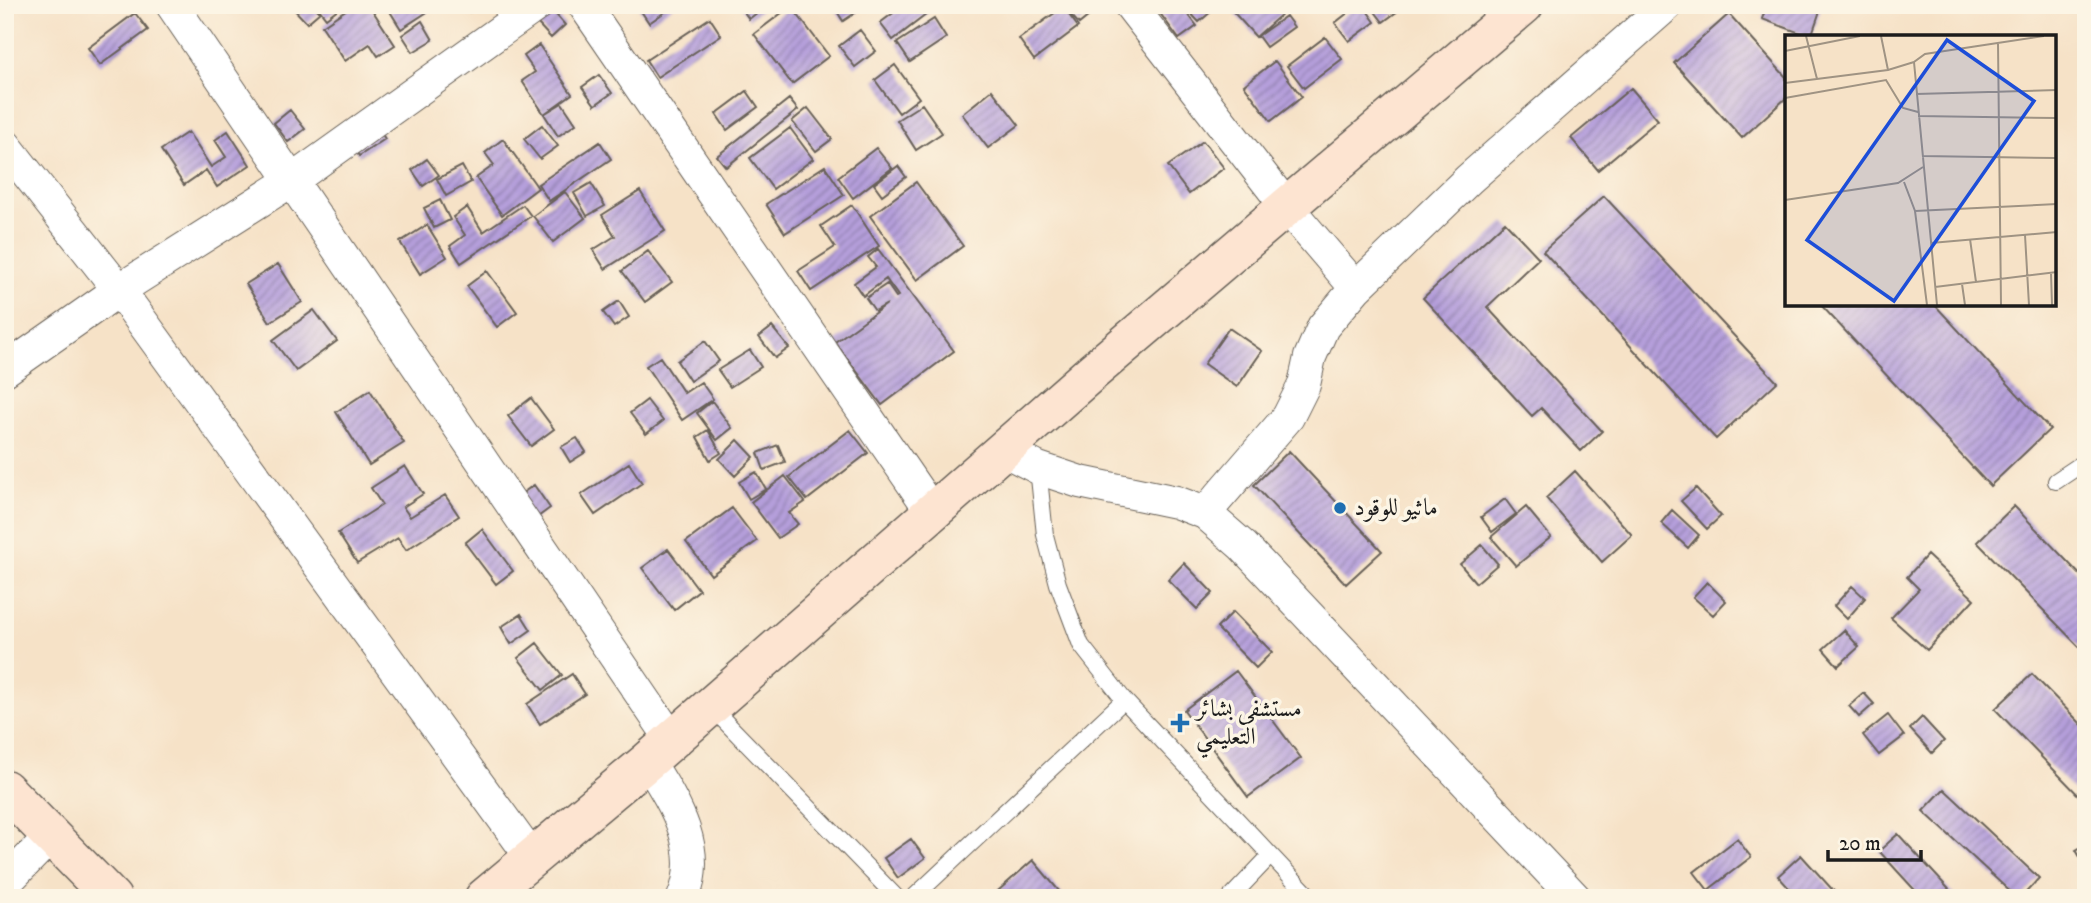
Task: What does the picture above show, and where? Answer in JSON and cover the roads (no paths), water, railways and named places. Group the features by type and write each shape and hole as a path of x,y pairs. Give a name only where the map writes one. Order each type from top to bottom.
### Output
{"street":[{"path":"172,5 291,181 660,750 674,803 689,840 691,879 683,898"},
{"path":"5,370 119,290 291,181 537,5"},
{"path":"584,5 933,513"},
{"path":"1130,5 1286,206 1356,288"},
{"path":"1205,513 1288,417 1304,385 1310,357 1323,327 1356,288 1469,179 1667,5"},
{"path":"484,898 660,750 933,513 1021,460 1091,373 1286,206 1505,11"},
{"path":"5,145 119,290 532,858"},
{"path":"1021,460 1080,482 1176,502 1205,513 1243,546 1576,898"},
{"path":"5,789 112,898"},
{"path":"5,883 50,837"}],"lane":[{"path":"1021,460 1070,621 1081,645 1098,671 1311,898"},
{"path":"2056,481 2086,461"},
{"path":"913,898 1124,699"},
{"path":"711,706 897,898"},
{"path":"1230,898 1270,856"}],"place":[{"name":"ماثيو للوقود","path":"1340,508"},
{"name":"مستشفى بشائر التعليمي","path":"1180,723"}]}
